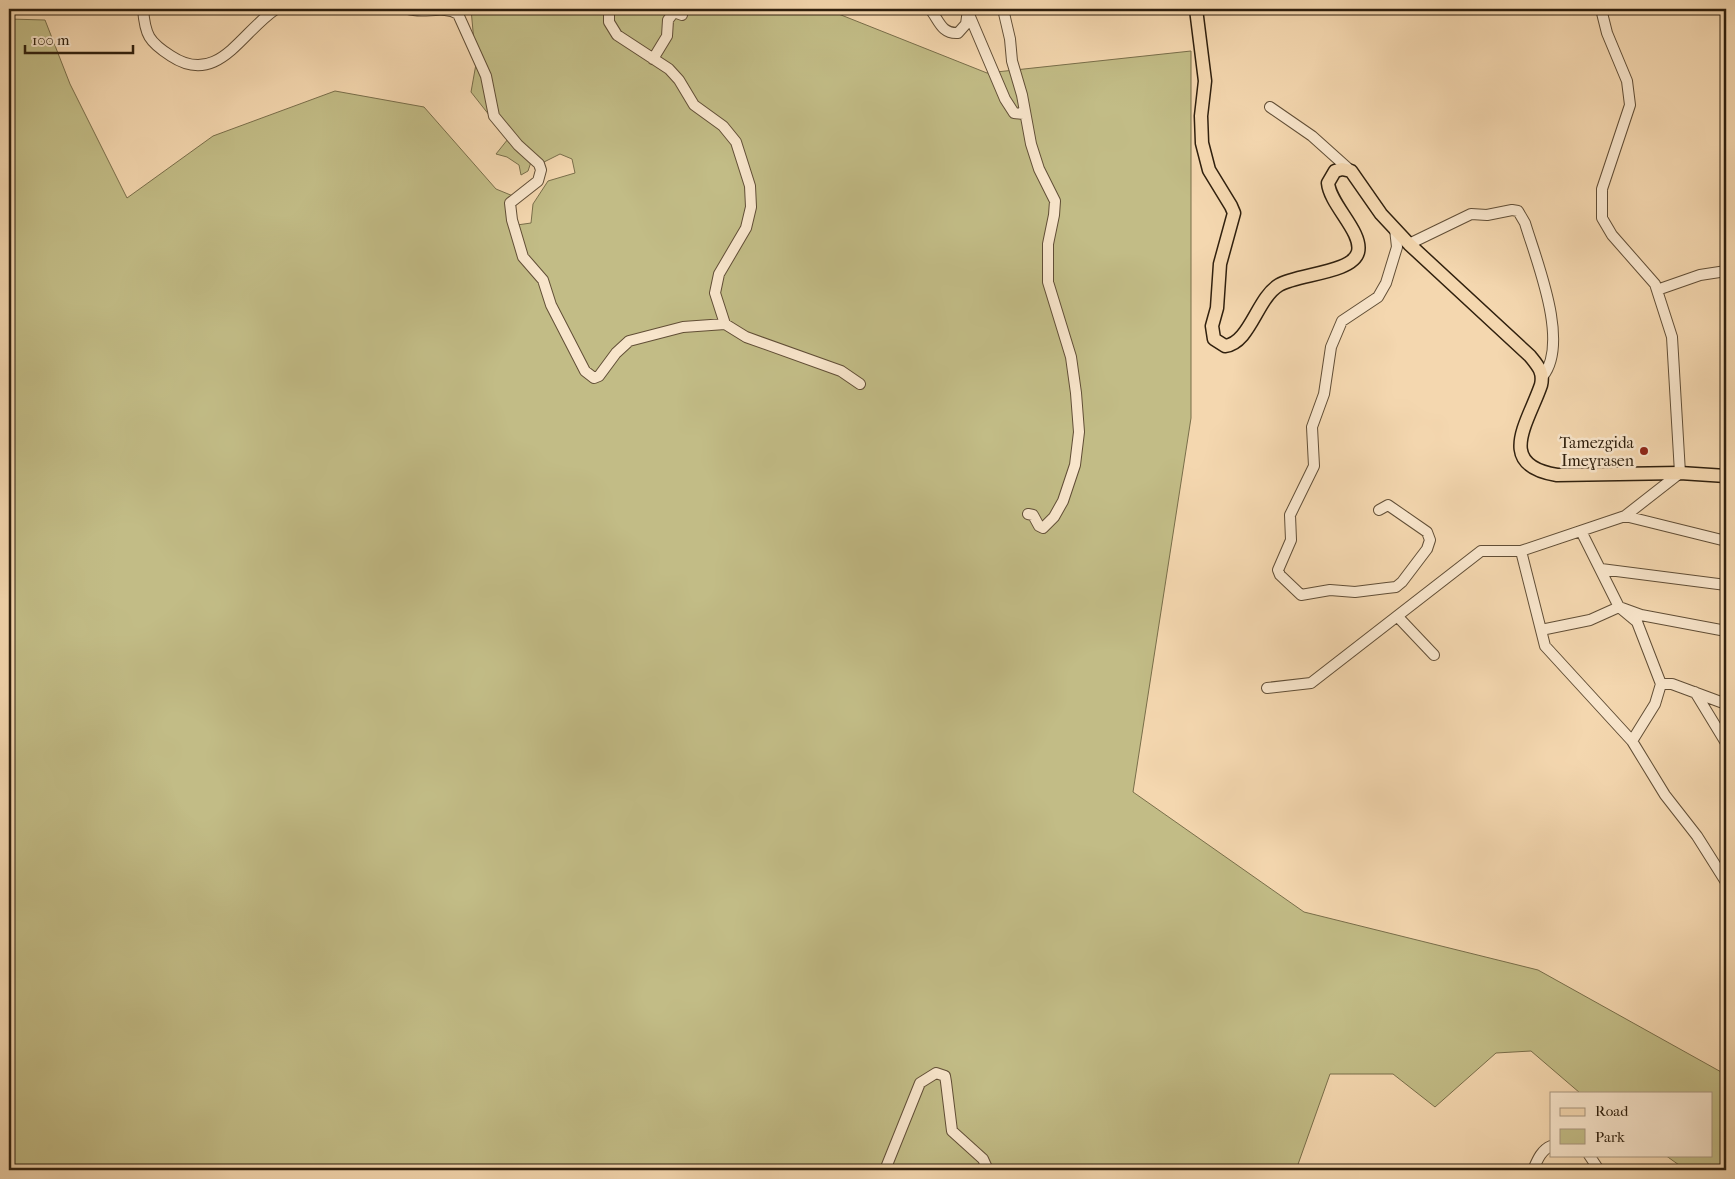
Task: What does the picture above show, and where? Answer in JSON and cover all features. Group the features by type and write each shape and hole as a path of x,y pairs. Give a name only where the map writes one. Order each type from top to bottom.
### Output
{"main road":[{"path":"1196,9 1205,81 1201,116 1202,143 1209,170 1234,214 1220,264 1216,308 1212,326 1214,339 1218,343 1225,346 1237,342 1268,295 1278,286 1301,276 1344,266 1357,257 1359,250 1358,242 1332,198 1328,183 1335,171 1342,169 1350,171 1381,214 1409,244 1530,356 1543,376 1520,441 1521,453 1526,463 1534,469 1557,474 1680,473 1726,476"}],"street":[{"path":"142,9 150,40 175,58 198,67 218,61 276,9"},
{"path":"408,9 423,12 446,10 458,14 486,76 494,116 518,145 539,164 541,170 538,180 510,204 512,220 523,257 543,280 552,305 585,372 593,377 599,376 620,348 636,338 683,327 725,324 746,336 842,372 860,384"},
{"path":"609,9 610,22 617,35 673,72 699,111 728,131 736,142 750,186 748,222 722,266 717,283 715,293 725,324"},
{"path":"653,59 666,36 670,17 674,12 682,15 682,9"},
{"path":"930,9 944,30 954,33 958,33 964,27 968,10"},
{"path":"1003,9 1010,39 1012,61 1022,95 1024,114 1034,157 1054,200 1054,215 1048,244 1048,282 1071,357 1079,432 1077,454 1070,485 1054,517 1042,528 1034,515 1028,514"},
{"path":"1267,688 1311,683 1481,551 1521,551 1625,516 1680,473 1672,337 1655,284 1612,234 1602,218 1602,190 1630,105 1627,81 1607,33 1601,9"},
{"path":"968,10 1005,99 1012,111 1024,114"},
{"path":"1270,107 1312,136 1350,171"},
{"path":"1409,244 1471,214 1486,215 1512,210 1518,211 1525,223 1550,308 1552,357 1549,368 1543,376"},
{"path":"1379,510 1388,506 1400,512 1427,532 1430,540 1427,549 1396,587 1355,592 1330,590 1301,595 1280,575 1278,570 1291,540 1290,515 1314,466 1312,427 1324,394 1331,347 1342,321 1378,297 1386,283 1397,247 1395,229"},
{"path":"1657,290 1700,275 1726,271"},
{"path":"1625,516 1726,541"},
{"path":"1581,531 1619,607 1638,622 1661,684 1656,704 1632,740"},
{"path":"1521,551 1545,646 1632,740 1665,795 1697,836 1726,882"},
{"path":"1601,569 1726,585"},
{"path":"1541,630 1590,620 1619,607 1641,615 1726,631"},
{"path":"1398,617 1434,655"},
{"path":"1661,684 1672,684 1726,704"},
{"path":"1695,692 1726,743"},
{"path":"885,1170 920,1083 936,1073 945,1076 952,1131 983,1158 988,1170"},
{"path":"1533,1170 1538,1159 1546,1148 1550,1146"},
{"path":"1590,1156 1598,1170"}],"green space":[{"path":"471,9 826,9 987,73 1191,51 1191,418 1133,792 1304,912 1538,970 1723,1073 1726,1077 1726,1170 1686,1170 1666,1156 1712,1156 1712,1092 1579,1092 1531,1051 1496,1053 1435,1107 1393,1074 1330,1074 1296,1170 9,1170 9,19 45,20 70,84 127,198 213,136 335,91 424,107 496,189 513,196 517,225 531,223 533,204 548,181 575,173 572,159 560,154 544,162 531,162 528,171 521,175 519,165 507,157 496,154 508,139 471,92 476,64"}],"place":[{"name":"Tamezgida Imeɣrasen","path":"1644,451"}]}
